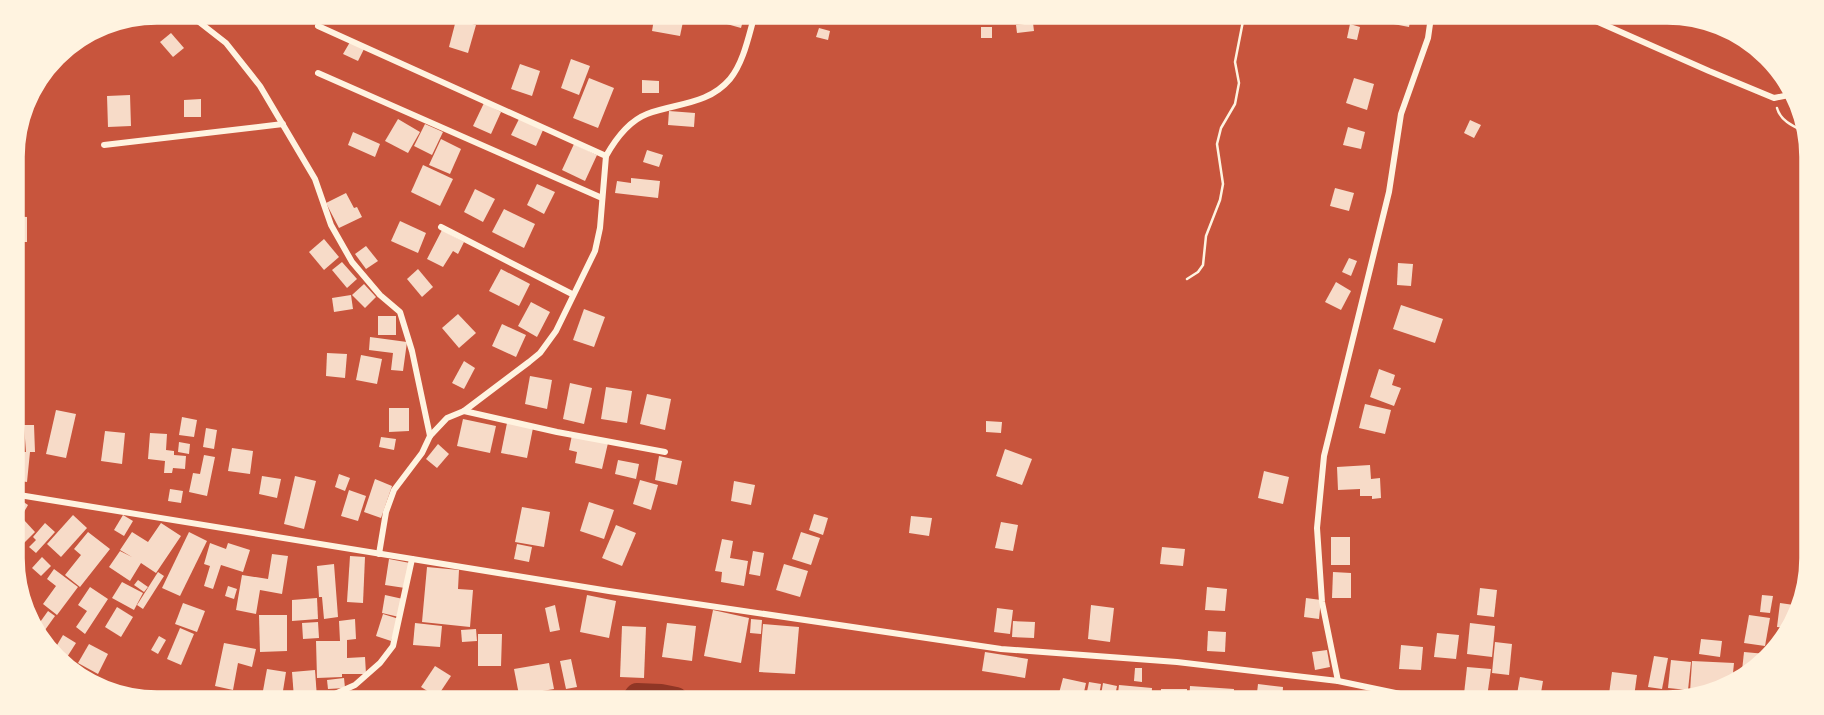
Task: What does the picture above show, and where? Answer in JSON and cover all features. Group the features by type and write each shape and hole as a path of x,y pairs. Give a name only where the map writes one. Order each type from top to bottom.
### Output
{"street":[{"path":"200,23 226,43 260,86 315,179 331,225 352,262 380,295 400,312 412,351 430,436"},
{"path":"379,554 386,512 394,489 422,453 430,436 446,418 464,411 540,354 556,331 595,251 600,228 606,156 619,137 646,114 698,101 723,86 738,65 752,23"},
{"path":"1338,681 1322,602 1317,528 1324,456 1390,192 1401,114 1428,38 1430,23"},
{"path":"1600,23 1774,98 1786,96"},
{"path":"318,26 606,156"},
{"path":"318,73 602,198"},
{"path":"104,145 283,124"},
{"path":"442,227 572,294"},
{"path":"464,411 665,452"},
{"path":"23,496 623,593 1001,649 1177,662 1338,681 1391,692"},
{"path":"339,692 355,685 380,663 393,646 412,559"}],"path":[{"path":"1186,279 1198,272 1203,265 1206,236 1220,200 1223,184 1217,144 1235,104 1239,83 1235,62 1243,23"},
{"path":"1774,98 1779,114 1798,128"}],"building":[{"path":"455,23 476,25 468,53 449,47"},
{"path":"653,23 683,23 680,36 652,31"},
{"path":"723,23 742,23 741,28"},
{"path":"1033,23 1034,31 1017,33 1016,25"},
{"path":"1388,23 1410,23 1409,27"},
{"path":"1350,24 1360,27 1357,40 1347,38"},
{"path":"981,27 992,27 992,38 981,38"},
{"path":"819,28 830,31 828,40 816,37"},
{"path":"171,33 184,48 173,57 160,42"},
{"path":"350,42 364,49 358,61 343,54"},
{"path":"571,59 590,66 579,95 561,88"},
{"path":"520,64 540,71 532,96 511,89"},
{"path":"589,78 614,88 598,128 573,118"},
{"path":"1354,78 1374,84 1367,110 1346,103"},
{"path":"642,80 659,81 659,93 642,93"},
{"path":"130,95 131,126 108,127 107,96"},
{"path":"201,99 201,117 184,117 184,100"},
{"path":"484,103 501,112 491,134 473,126"},
{"path":"669,111 695,113 694,127 668,125"},
{"path":"398,119 420,132 408,153 385,141"},
{"path":"519,119 543,130 536,146 511,135"},
{"path":"1470,120 1481,125 1474,138 1464,133"},
{"path":"425,124 443,132 432,155 414,146"},
{"path":"1348,127 1365,132 1361,149 1343,145"},
{"path":"353,132 380,144 375,157 348,145"},
{"path":"441,139 461,149 450,174 429,165"},
{"path":"574,144 597,155 585,181 562,170"},
{"path":"647,150 663,155 659,167 643,162"},
{"path":"423,165 453,179 440,206 411,192"},
{"path":"631,178 660,181 658,198 615,193 617,181 631,183"},
{"path":"537,184 555,192 544,214 527,205"},
{"path":"1335,188 1354,193 1349,211 1330,206"},
{"path":"475,189 495,199 483,222 464,212"},
{"path":"346,193 362,217 339,228 326,203"},
{"path":"504,209 535,224 524,248 492,232"},
{"path":"23,217 27,217 27,242 23,242"},
{"path":"400,221 426,233 418,253 391,241"},
{"path":"442,230 464,242 458,254 453,251 443,267 427,259"},
{"path":"324,239 339,257 324,270 309,252"},
{"path":"366,246 378,261 366,269 355,254"},
{"path":"1349,258 1357,261 1351,276 1342,272"},
{"path":"342,262 357,279 347,288 332,270"},
{"path":"1398,263 1413,264 1411,286 1397,285"},
{"path":"418,269 433,287 422,297 407,279"},
{"path":"501,269 530,284 519,306 489,291"},
{"path":"1336,282 1351,291 1341,310 1325,302"},
{"path":"364,284 376,297 365,308 352,295"},
{"path":"351,295 353,309 334,312 332,298"},
{"path":"531,302 550,312 537,337 518,326"},
{"path":"1401,305 1443,319 1435,343 1393,329"},
{"path":"584,309 605,317 594,347 573,340"},
{"path":"458,314 476,333 459,348 442,328"},
{"path":"378,316 396,316 396,335 378,335"},
{"path":"502,324 526,335 516,357 492,346"},
{"path":"370,337 407,342 403,371 391,370 393,353 369,350"},
{"path":"327,353 347,354 345,378 326,376"},
{"path":"361,355 382,359 377,384 356,380"},
{"path":"464,361 475,368 464,389 452,383"},
{"path":"1379,369 1395,375 1392,385 1401,388 1394,406 1370,397"},
{"path":"530,376 552,380 547,409 525,404"},
{"path":"570,383 592,388 584,424 563,419"},
{"path":"606,387 632,391 627,423 601,419"},
{"path":"647,394 671,399 665,430 640,424"},
{"path":"1365,404 1391,410 1385,434 1359,428"},
{"path":"389,408 409,408 409,431 389,432"},
{"path":"56,410 76,414 66,458 46,454"},
{"path":"182,417 197,420 194,437 179,435"},
{"path":"463,419 496,426 490,453 457,446"},
{"path":"986,421 1002,422 1001,433 986,432"},
{"path":"507,423 533,428 527,458 501,453"},
{"path":"24,425 34,425 35,452 30,452 27,482 23,481 23,452 26,452"},
{"path":"206,428 217,430 214,449 203,447"},
{"path":"105,431 125,433 122,464 101,461"},
{"path":"150,433 167,434 166,450 174,451 174,455 186,456 185,469 173,468 172,473 164,473 165,461 148,459"},
{"path":"572,435 608,443 602,469 575,463 577,452 569,450"},
{"path":"381,437 396,439 394,450 379,447"},
{"path":"179,442 190,444 189,454 178,452"},
{"path":"438,444 449,454 437,468 426,459"},
{"path":"232,448 253,451 250,474 228,471"},
{"path":"1005,449 1032,459 1022,485 996,476"},
{"path":"204,455 215,457 207,496 189,492 193,473 200,474"},
{"path":"659,456 682,461 677,485 655,480"},
{"path":"618,460 639,464 636,479 615,474"},
{"path":"1370,465 1371,479 1380,478 1381,498 1360,496 1360,489 1338,490 1337,467"},
{"path":"1264,471 1289,477 1283,504 1258,498"},
{"path":"339,474 350,478 345,491 335,487"},
{"path":"262,476 281,479 277,498 259,494"},
{"path":"295,476 316,481 304,529 284,524"},
{"path":"375,479 392,486 381,518 364,512"},
{"path":"640,480 658,485 651,510 633,504"},
{"path":"734,481 755,485 751,505 731,501"},
{"path":"170,489 183,491 181,503 168,501"},
{"path":"349,490 366,496 358,521 341,516"},
{"path":"589,502 614,510 604,539 580,531"},
{"path":"522,507 550,512 544,547 515,542"},
{"path":"814,514 828,518 823,535 809,530"},
{"path":"73,515 87,528 61,557 47,544"},
{"path":"123,515 133,521 124,536 114,530"},
{"path":"911,516 932,518 929,536 909,533"},
{"path":"23,521 35,532 23,544"},
{"path":"1001,522 1018,525 1013,551 995,548"},
{"path":"45,523 55,532 36,553 29,547 36,540 33,537"},
{"path":"161,523 181,536 156,573 141,563 130,581 109,567 120,551 132,557 120,550 132,532 148,542"},
{"path":"616,525 636,533 622,566 602,558"},
{"path":"88,532 110,549 80,587 65,575 81,555 74,549"},
{"path":"189,532 207,541 180,596 162,588"},
{"path":"801,532 820,538 811,565 792,559"},
{"path":"1331,537 1350,537 1350,565 1331,565"},
{"path":"722,539 733,541 730,558 748,561 744,586 721,582 722,572 715,571"},
{"path":"210,543 226,549 228,543 250,550 243,572 221,565 213,589 204,586 210,566 204,564"},
{"path":"517,544 532,547 529,562 514,559"},
{"path":"1162,547 1185,549 1183,566 1160,564"},
{"path":"753,551 764,553 760,576 749,574"},
{"path":"272,554 288,556 282,594 260,590 256,614 236,610 242,575 268,579"},
{"path":"350,556 365,557 363,603 347,602"},
{"path":"42,557 51,566 41,576 32,568"},
{"path":"389,559 410,563 405,588 385,585"},
{"path":"334,564 338,617 324,619 317,566"},
{"path":"784,564 808,571 800,597 776,590"},
{"path":"427,567 459,570 458,589 473,590 470,627 422,622"},
{"path":"54,569 78,587 57,615 43,604 56,586 47,579"},
{"path":"158,572 164,576 143,609 137,605"},
{"path":"1333,572 1351,573 1351,598 1332,598"},
{"path":"138,580 148,587 144,592 134,585"},
{"path":"122,582 143,593 134,610 112,598"},
{"path":"228,586 237,589 234,599 225,596"},
{"path":"90,587 108,599 85,634 76,627 87,611 78,605"},
{"path":"1207,587 1227,589 1225,611 1205,610"},
{"path":"1480,588 1497,590 1494,617 1477,615"},
{"path":"385,595 403,599 399,617 382,613"},
{"path":"587,595 616,601 609,638 580,632"},
{"path":"1762,595 1773,596 1770,613 1760,612"},
{"path":"317,598 318,619 292,621 292,600"},
{"path":"1306,598 1321,600 1319,619 1304,617"},
{"path":"183,603 205,611 197,632 175,624"},
{"path":"1780,603 1792,605 1782,627 1777,627"},
{"path":"555,605 560,630 550,632 545,608"},
{"path":"1091,605 1114,608 1110,642 1088,639"},
{"path":"117,607 133,617 121,637 105,627"},
{"path":"997,608 1013,610 1010,634 994,632"},
{"path":"713,610 749,618 741,663 704,656"},
{"path":"48,611 55,616 45,630 40,623"},
{"path":"383,614 399,619 391,641 376,636"},
{"path":"259,615 287,615 287,651 260,652"},
{"path":"1749,615 1770,618 1765,646 1744,643"},
{"path":"355,619 356,639 347,640 347,658 365,657 366,674 317,678 316,641 340,641 339,621"},
{"path":"751,619 762,620 761,634 750,633"},
{"path":"1013,621 1035,622 1034,638 1012,637"},
{"path":"318,622 319,638 303,639 302,623"},
{"path":"415,623 442,626 440,647 413,645"},
{"path":"667,623 696,626 692,661 662,657"},
{"path":"1470,623 1495,626 1492,657 1467,654"},
{"path":"763,624 799,627 795,674 759,672"},
{"path":"622,626 646,627 644,678 620,677"},
{"path":"180,628 194,634 181,665 167,659"},
{"path":"476,629 477,641 462,642 461,630"},
{"path":"1208,631 1226,632 1225,652 1207,651"},
{"path":"1437,633 1459,635 1456,659 1434,657"},
{"path":"478,634 502,634 501,666 478,666"},
{"path":"63,635 76,643 67,658 56,647"},
{"path":"159,636 166,640 158,654 151,650"},
{"path":"1701,639 1722,641 1720,657 1699,654"},
{"path":"1495,642 1512,644 1509,675 1492,673"},
{"path":"224,643 256,649 252,667 238,663 233,690 215,686"},
{"path":"89,644 108,654 98,674 78,663"},
{"path":"1401,645 1423,647 1421,670 1399,669"},
{"path":"1327,650 1330,667 1315,670 1312,652"},
{"path":"985,652 1028,659 1025,678 982,671"},
{"path":"1744,652 1761,654 1749,665 1742,669"},
{"path":"1654,656 1668,658 1662,689 1648,687"},
{"path":"571,659 577,687 566,689 560,661"},
{"path":"1671,660 1691,662 1688,690 1668,688"},
{"path":"1692,661 1734,663 1733,675 1719,682 1690,690"},
{"path":"549,663 554,689 518,692 514,669"},
{"path":"435,666 451,676 440,692 429,692 421,687"},
{"path":"1467,667 1491,669 1488,692 1464,692"},
{"path":"1135,668 1142,668 1142,682 1134,681"},
{"path":"267,669 286,672 283,692 263,692"},
{"path":"315,670 317,692 294,692 292,672"},
{"path":"1612,672 1637,675 1635,692 1609,692"},
{"path":"1520,677 1543,681 1541,692 1517,692"},
{"path":"344,678 345,688 328,689 327,680"},
{"path":"1063,678 1086,683 1084,692 1059,692"},
{"path":"1089,682 1101,684 1100,692 1087,692"},
{"path":"1103,683 1117,686 1116,692 1102,692"},
{"path":"1258,684 1283,687 1283,692 1257,692"},
{"path":"1119,685 1152,688 1152,692 1118,692"},
{"path":"1190,686 1234,689 1234,692 1190,692"},
{"path":"1161,689 1187,689 1187,692 1161,692"}]}
